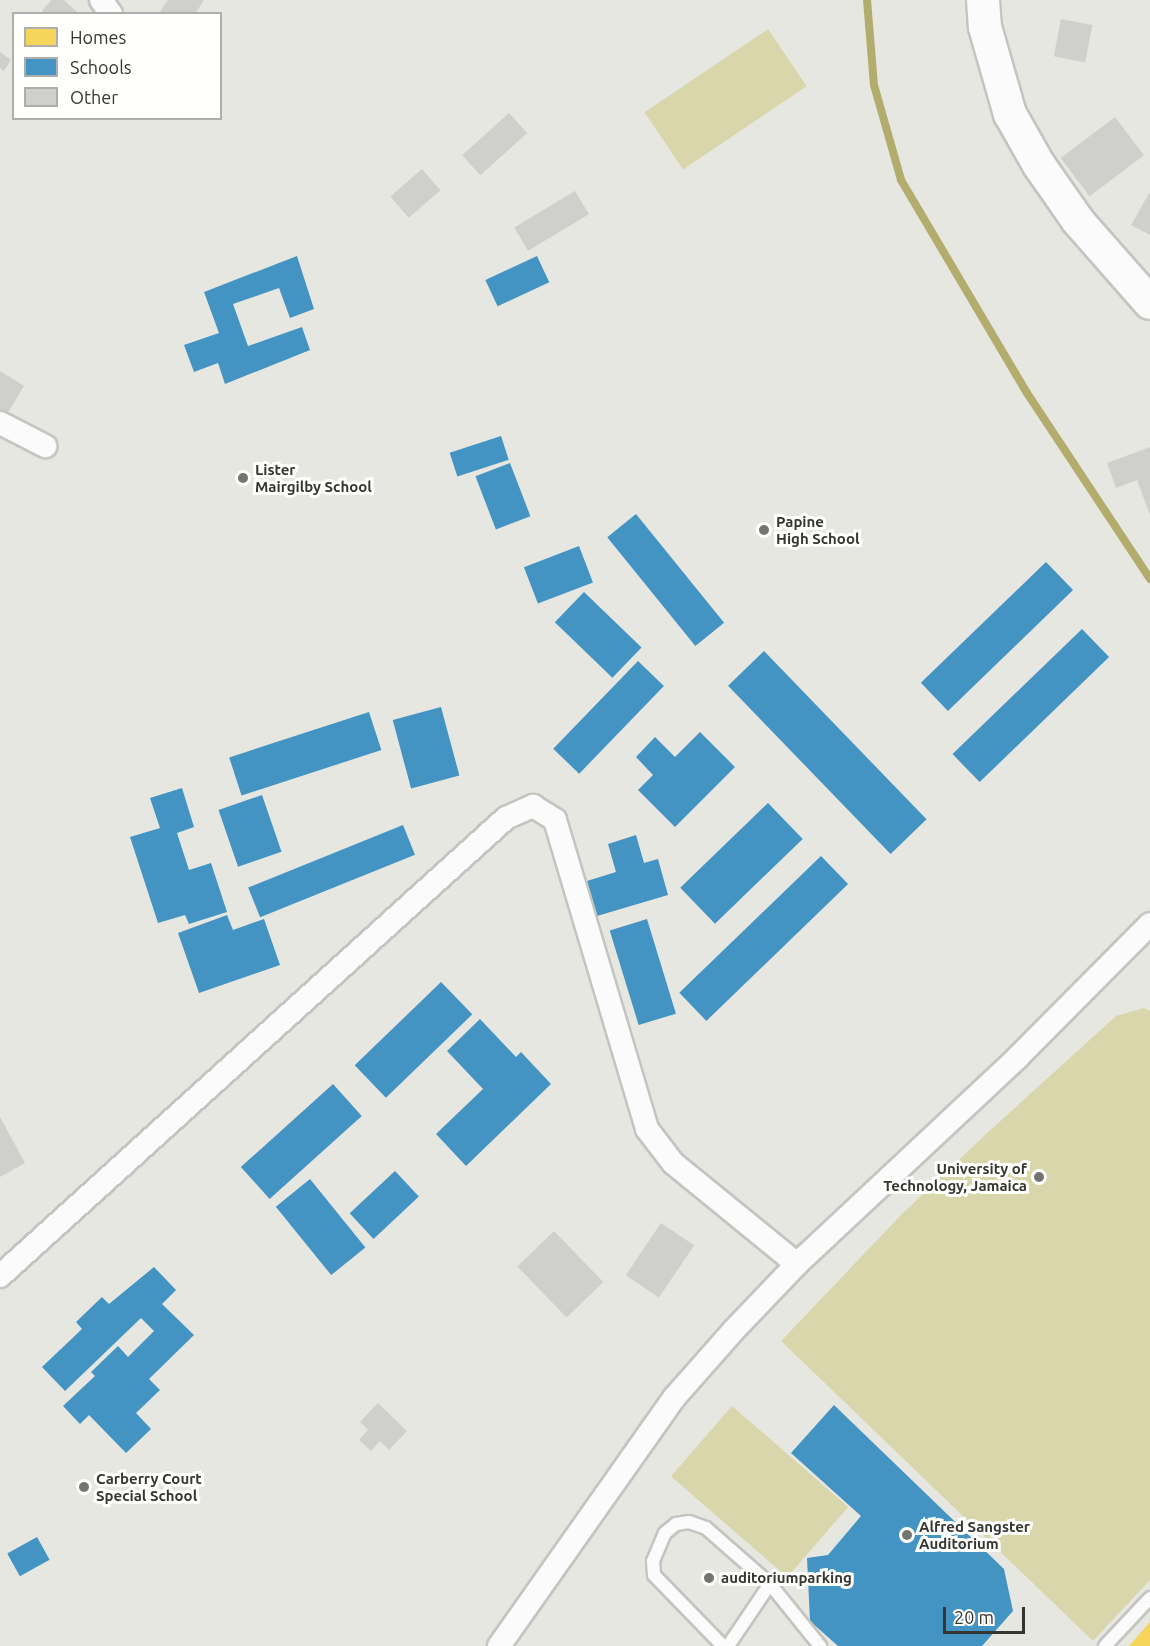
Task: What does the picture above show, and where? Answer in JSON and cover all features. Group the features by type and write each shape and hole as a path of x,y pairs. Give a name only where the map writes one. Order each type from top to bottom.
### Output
{"main road":[{"path":"983,0 986,27 1010,114 1039,165 1078,221 1150,303"}],"street":[{"path":"0,423 45,446"},
{"path":"0,1276 506,818 533,806 555,820 647,1129 673,1163 797,1264"},
{"path":"499,1646 674,1398 797,1264 1018,1057 1150,924"}],"lane":[{"path":"770,1584 726,1646 654,1575 653,1562 665,1533 676,1524 689,1522 706,1528 770,1584 820,1646"},
{"path":"1106,1646 1150,1599"}],"shaded area":[{"path":"768,29 807,86 683,170 644,112"},
{"path":"1144,1008 1150,1011 1150,1580 1093,1641 781,1341 901,1215 986,1134 1116,1016"},
{"path":"732,1406 848,1507 787,1577 671,1476"}],"building: Homes":[{"path":"1150,1622 1150,1646 1129,1646"}],"building: Schools":[{"path":"297,256 314,309 290,318 279,288 233,304 248,346 302,327 310,350 225,384 218,363 194,372 184,345 219,333 204,292"},
{"path":"537,256 549,282 498,306 485,280"},
{"path":"501,436 509,460 457,476 450,453"},
{"path":"510,463 530,516 496,529 475,476"},
{"path":"636,514 724,623 695,646 607,537"},
{"path":"579,546 593,582 538,604 524,567"},
{"path":"1046,562 1073,590 948,711 921,683"},
{"path":"584,592 642,648 612,678 555,622"},
{"path":"1082,629 1109,657 980,782 953,754"},
{"path":"764,651 927,819 891,854 728,686"},
{"path":"638,661 664,686 579,774 553,749"},
{"path":"441,707 459,776 411,789 393,720"},
{"path":"369,712 381,750 242,795 229,757"},
{"path":"700,732 735,767 675,827 638,790 653,775 636,757 655,737 675,757"},
{"path":"182,788 194,827 177,833 189,870 211,863 227,912 189,924 185,915 158,923 130,837 160,828 150,798"},
{"path":"262,795 282,852 238,867 219,810"},
{"path":"768,803 803,839 715,924 680,888"},
{"path":"403,825 415,855 260,917 248,888"},
{"path":"636,835 644,863 658,859 668,895 597,916 587,881 616,872 608,844"},
{"path":"821,856 848,884 706,1021 679,993"},
{"path":"227,915 233,930 264,919 280,965 199,993 178,933"},
{"path":"647,919 676,1014 639,1025 610,930"},
{"path":"441,982 472,1014 386,1098 355,1065"},
{"path":"480,1019 516,1057 521,1052 551,1084 466,1166 436,1134 483,1089 447,1051"},
{"path":"333,1084 362,1116 270,1199 241,1167"},
{"path":"395,1171 419,1197 374,1239 350,1213"},
{"path":"310,1179 365,1247 331,1275 276,1207"},
{"path":"154,1267 176,1290 162,1304 194,1335 149,1379 160,1390 136,1413 151,1429 126,1453 89,1415 80,1424 63,1406 95,1376 91,1372 118,1346 128,1357 154,1331 141,1318 65,1391 42,1367 82,1329 76,1322 102,1297 109,1304"},
{"name":"Alfred Sangster Auditorium","path":"834,1405 1004,1569 1013,1611 982,1646 838,1646 810,1621 807,1558 828,1555 861,1516 791,1453"},
{"path":"37,1537 50,1560 20,1576 7,1553"}],"building: Other":[{"path":"51,0 64,0 77,12 43,12"},
{"path":"168,0 204,0 196,12 160,11"},
{"path":"1061,19 1092,25 1085,62 1054,56"},
{"path":"0,52 11,60 4,71 0,68"},
{"path":"509,113 527,133 480,175 462,155"},
{"path":"1115,117 1144,155 1090,196 1061,158"},
{"path":"422,169 440,190 409,218 390,197"},
{"path":"575,191 589,214 528,251 514,228"},
{"path":"1150,192 1150,235 1131,225"},
{"path":"0,371 24,386 7,414 0,409"},
{"path":"1150,447 1150,515 1137,480 1116,488 1107,463"},
{"path":"0,1117 25,1163 0,1177"},
{"path":"661,1223 694,1245 659,1298 626,1275"},
{"path":"554,1231 603,1282 567,1318 517,1266"},
{"path":"378,1403 407,1431 389,1450 380,1441 371,1451 359,1440 368,1430 360,1422"}],"waterway":[{"path":"867,0 874,85 901,180 1027,393 1150,579"}],"place":[{"name":"Lister Mairgilby School","path":"243,478"},
{"name":"Papine High School","path":"764,530"},
{"name":"University of Technology, Jamaica","path":"1039,1177"},
{"name":"Carberry Court Special School","path":"84,1487"},
{"name":"Alfred Sangster Auditorium","path":"907,1535"},
{"name":"auditoriumparking","path":"709,1578"}]}
